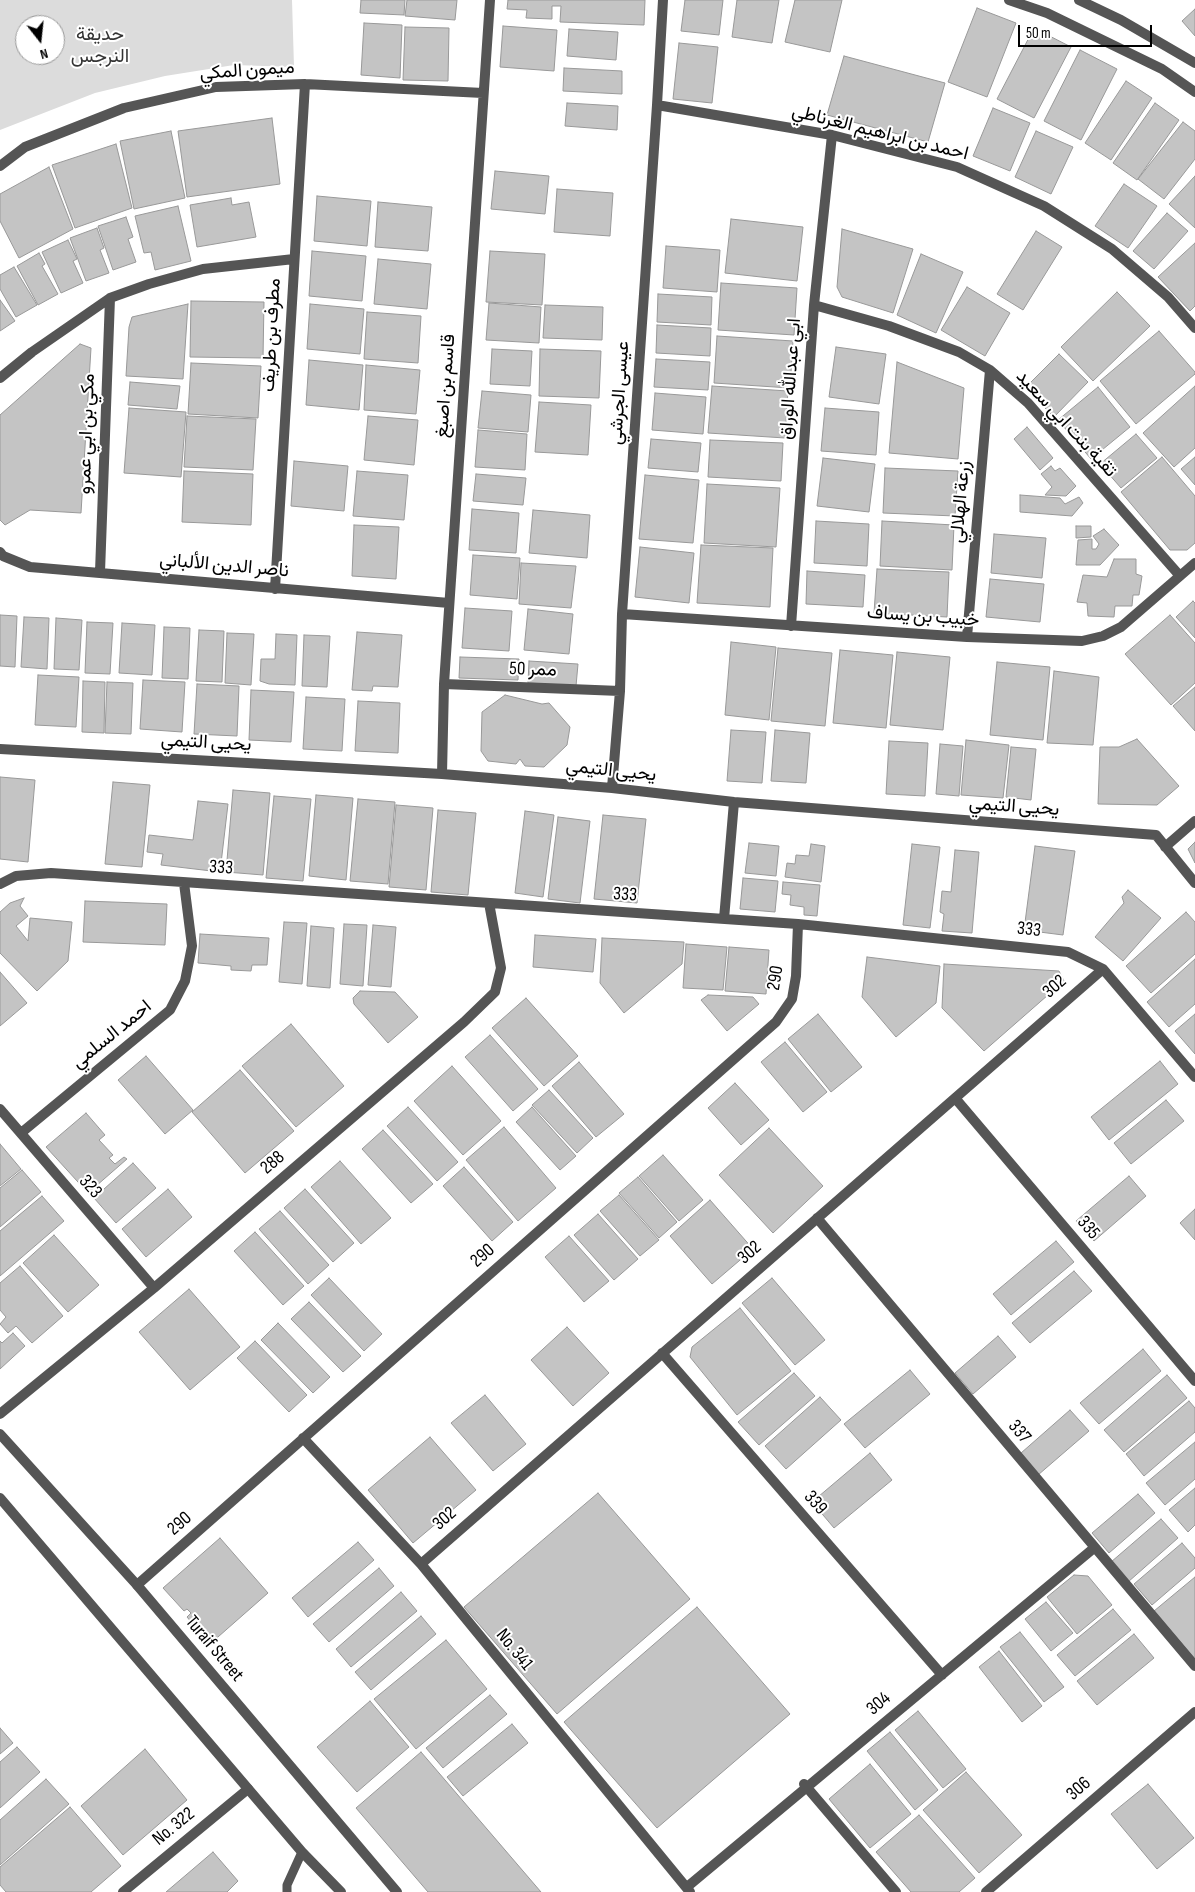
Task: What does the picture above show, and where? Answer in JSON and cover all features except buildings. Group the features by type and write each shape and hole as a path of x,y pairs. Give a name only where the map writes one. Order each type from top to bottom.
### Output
{"street":[{"name":"قاسم بن اصبغ","path":"442,774 444,684 449,603 490,0"},
{"name":"عيسى الجرشي","path":"612,788 620,691 622,614 658,105 663,0"},
{"path":"1009,0 1047,13 1162,70 1195,92"},
{"path":"1079,0 1121,20 1195,63"},
{"name":"ميمون المكي","path":"0,166 25,147 124,108 216,87 305,84 483,93"},
{"name":"مطرف بن طريف","path":"276,589 305,84"},
{"name":"احمد بن ابراهيم الغرناطي","path":"658,105 832,135 957,167 1044,206 1112,249 1168,297 1195,328"},
{"name":"ابي عبدالله الوراق","path":"791,626 814,304 832,135"},
{"path":"0,378 32,352 110,298 203,269 294,259"},
{"name":"مكي بن ابي عمرو","path":"100,572 110,298"},
{"name":"تقية بنت ابي سعيد","path":"814,304 890,326 950,349 990,370 1028,403 1180,576"},
{"name":"زرعة الهلالي","path":"967,637 990,370"},
{"name":"ناصر الدين الألباني","path":"0,552 3,556 30,567 449,603"},
{"name":"خبيب بن يساف","path":"622,614 967,637 1082,641 1103,636 1121,627 1195,563"},
{"name":"ممر 50","path":"444,684 620,691"},
{"name":"يحيى التيمي","path":"0,749 442,774 612,788 734,802 1156,835 1195,883"},
{"path":"724,919 734,802"},
{"path":"1165,847 1195,821"},
{"name":"333","path":"0,884 16,876 51,873 798,924 1068,952 1102,969 1195,1077"},
{"name":"احمد السلمي","path":"20,1133 170,1010 185,981 192,946 184,882"},
{"name":"288","path":"0,1414 154,1288 464,1022 495,992 502,968 489,903"},
{"name":"290","path":"137,1585 776,1022 792,999 796,976 798,924"},
{"name":"302","path":"421,1564 1102,969"},
{"name":"335","path":"955,1098 1195,1381"},
{"name":"323","path":"0,1109 154,1288"},
{"name":"337","path":"817,1218 1195,1666"},
{"name":"339","path":"662,1353 942,1675"},
{"name":"Turaif Street","path":"0,1434 137,1585 397,1892"},
{"name":"No. 341","path":"303,1438 421,1564 688,1890"},
{"path":"0,1498 302,1852 341,1892"},
{"name":"304","path":"688,1890 805,1786 1094,1548"},
{"name":"306","path":"986,1892 1195,1712"},
{"path":"805,1786 896,1892"},
{"name":"No. 322","path":"123,1892 248,1789"}],"lane":[{"path":"287,1892 287,1885 302,1852"}],"green space":[{"name":"حديقة النرجس","path":"0,0 292,0 294,67 234,65 165,76 95,93 0,130"}]}
